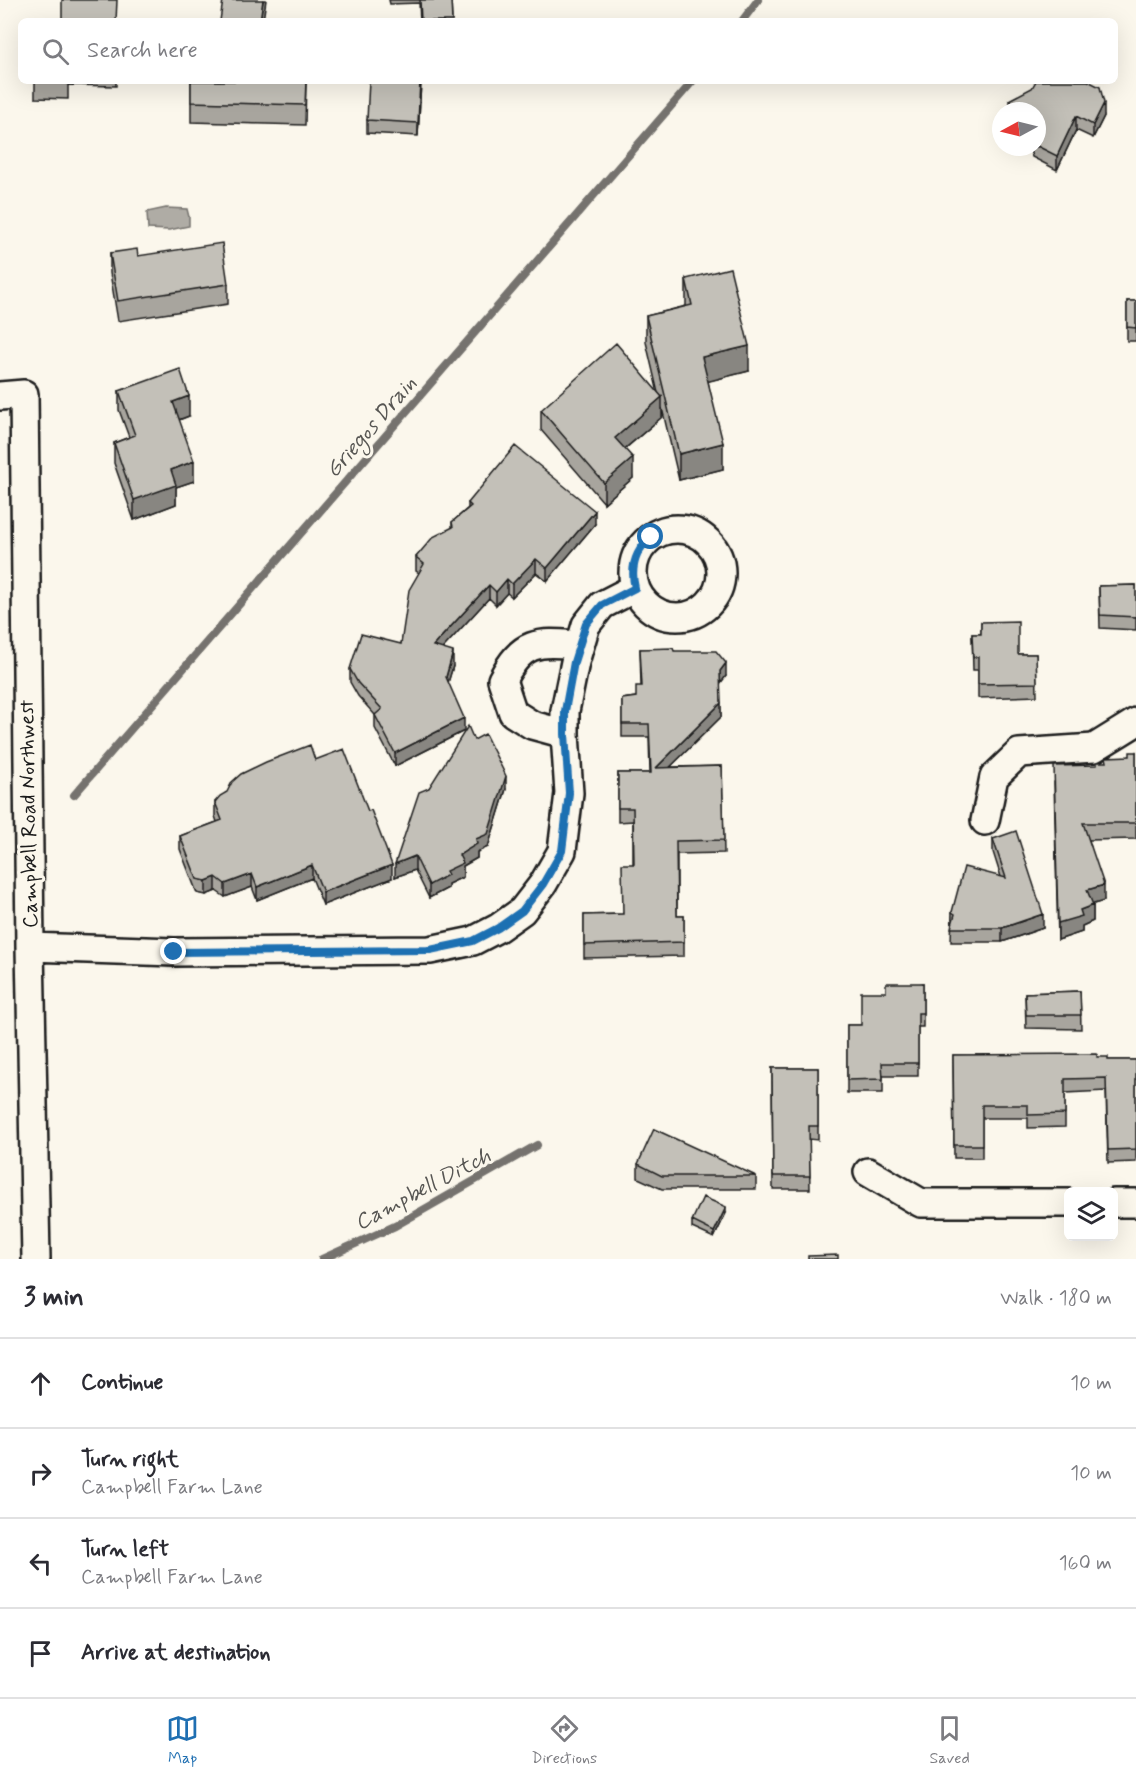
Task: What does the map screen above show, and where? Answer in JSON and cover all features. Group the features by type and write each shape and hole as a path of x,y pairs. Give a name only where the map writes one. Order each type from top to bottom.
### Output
{"street":[{"name":"Campbell Road Northwest","path":"0,396 24,394 36,1259"},
{"path":"30,947 174,952 407,951 430,950 473,941 498,928 522,911 543,884 562,851 569,793 565,711 574,662 586,624 602,605 635,588"},
{"path":"565,734 532,725 513,713 502,680 511,663 526,649 545,642 580,645"},
{"path":"985,821 994,777 1019,753 1094,748 1136,722"},
{"path":"868,1172 921,1203 1064,1203"},
{"path":"1118,1203 1136,1203"}],"shaded area":[{"path":"166,208 187,209 189,226 169,230 148,229 147,212"}],"building":[{"path":"62,0 117,0 116,18 62,18"},
{"path":"223,0 263,0 260,18 220,18"},
{"path":"420,0 451,0 452,18 421,18"},
{"path":"191,84 306,84 305,105 191,102"},
{"path":"369,84 420,84 418,123 367,120"},
{"path":"1034,84 1094,84 1100,87 1104,103 1093,125 1076,116 1057,156 1046,150 1046,102 1011,102 1009,100 1032,88"},
{"path":"222,243 228,284 118,301 110,253 137,249 138,256"},
{"path":"730,268 749,346 702,357 723,443 679,454 646,316 692,305 686,279"},
{"path":"1127,301 1136,301 1136,328 1127,327"},
{"path":"616,343 662,397 615,438 633,458 604,483 541,410"},
{"path":"180,369 189,396 173,402 194,461 171,470 176,485 134,500 114,443 135,435 119,391"},
{"path":"515,446 595,511 547,568 536,559 512,584 507,579 496,592 489,585 433,646 453,652 446,677 464,718 395,753 375,715 382,709 358,683 350,669 361,634 401,644 409,590 424,564 416,557 433,537 453,527 452,522 471,506 468,503"},
{"path":"1136,585 1136,617 1100,615 1099,586"},
{"path":"1018,621 1018,654 1036,654 1037,683 978,684 978,657 973,657 972,634 981,634 981,622"},
{"path":"673,648 674,651 716,651 726,663 720,671 721,703 656,768 722,766 724,840 676,841 677,916 684,916 684,942 584,945 584,915 623,914 622,864 634,864 633,808 618,808 618,773 651,773 649,724 622,724 622,699 636,697 636,686 642,686 640,649"},
{"path":"468,726 474,740 485,734 506,776 488,834 476,839 477,844 459,855 463,863 446,871 448,875 429,885 415,856 395,864 419,792 429,788"},
{"path":"310,745 315,760 344,749 392,865 323,892 312,865 257,887 252,874 225,884 216,877 206,881 197,879 180,836 222,820 215,802 227,792 232,782 241,774"},
{"path":"1130,752 1136,752 1136,823 1083,823 1104,885 1087,890 1093,905 1080,910 1082,916 1058,923 1054,766 1097,765 1097,762 1107,762 1106,757 1130,756"},
{"path":"1016,831 1043,914 1002,928 951,928 955,914 952,912 964,867 1006,878 993,839"},
{"path":"886,983 923,983 923,1013 918,1013 918,1063 882,1063 883,1079 847,1080 847,1025 861,1025 861,992 886,992"},
{"path":"1080,991 1081,1015 1026,1015 1025,993"},
{"path":"1097,1054 1097,1057 1108,1057 1108,1060 1136,1060 1136,1149 1108,1150 1106,1078 1065,1079 1065,1114 1028,1115 1028,1105 982,1105 982,1145 954,1145 953,1055"},
{"path":"772,1068 818,1068 818,1126 809,1126 810,1176 773,1176"},
{"path":"654,1129 756,1176 662,1176 638,1164"},
{"path":"703,1197 726,1207 714,1232 692,1221"},
{"path":"838,1255 838,1259 808,1259 808,1256"}],"waterway":[{"name":"Griegos Drain","path":"744,18 758,0"},
{"name":"Griegos Drain","path":"74,795 690,84"},
{"name":"Campbell Ditch","path":"322,1259 395,1226 537,1145"}],"route":[{"path":"174,952 430,950 473,941 498,928 522,911 543,884 562,851 569,793 565,711 574,662 586,624 602,605 635,588 633,579 636,555 651,537"}]}
